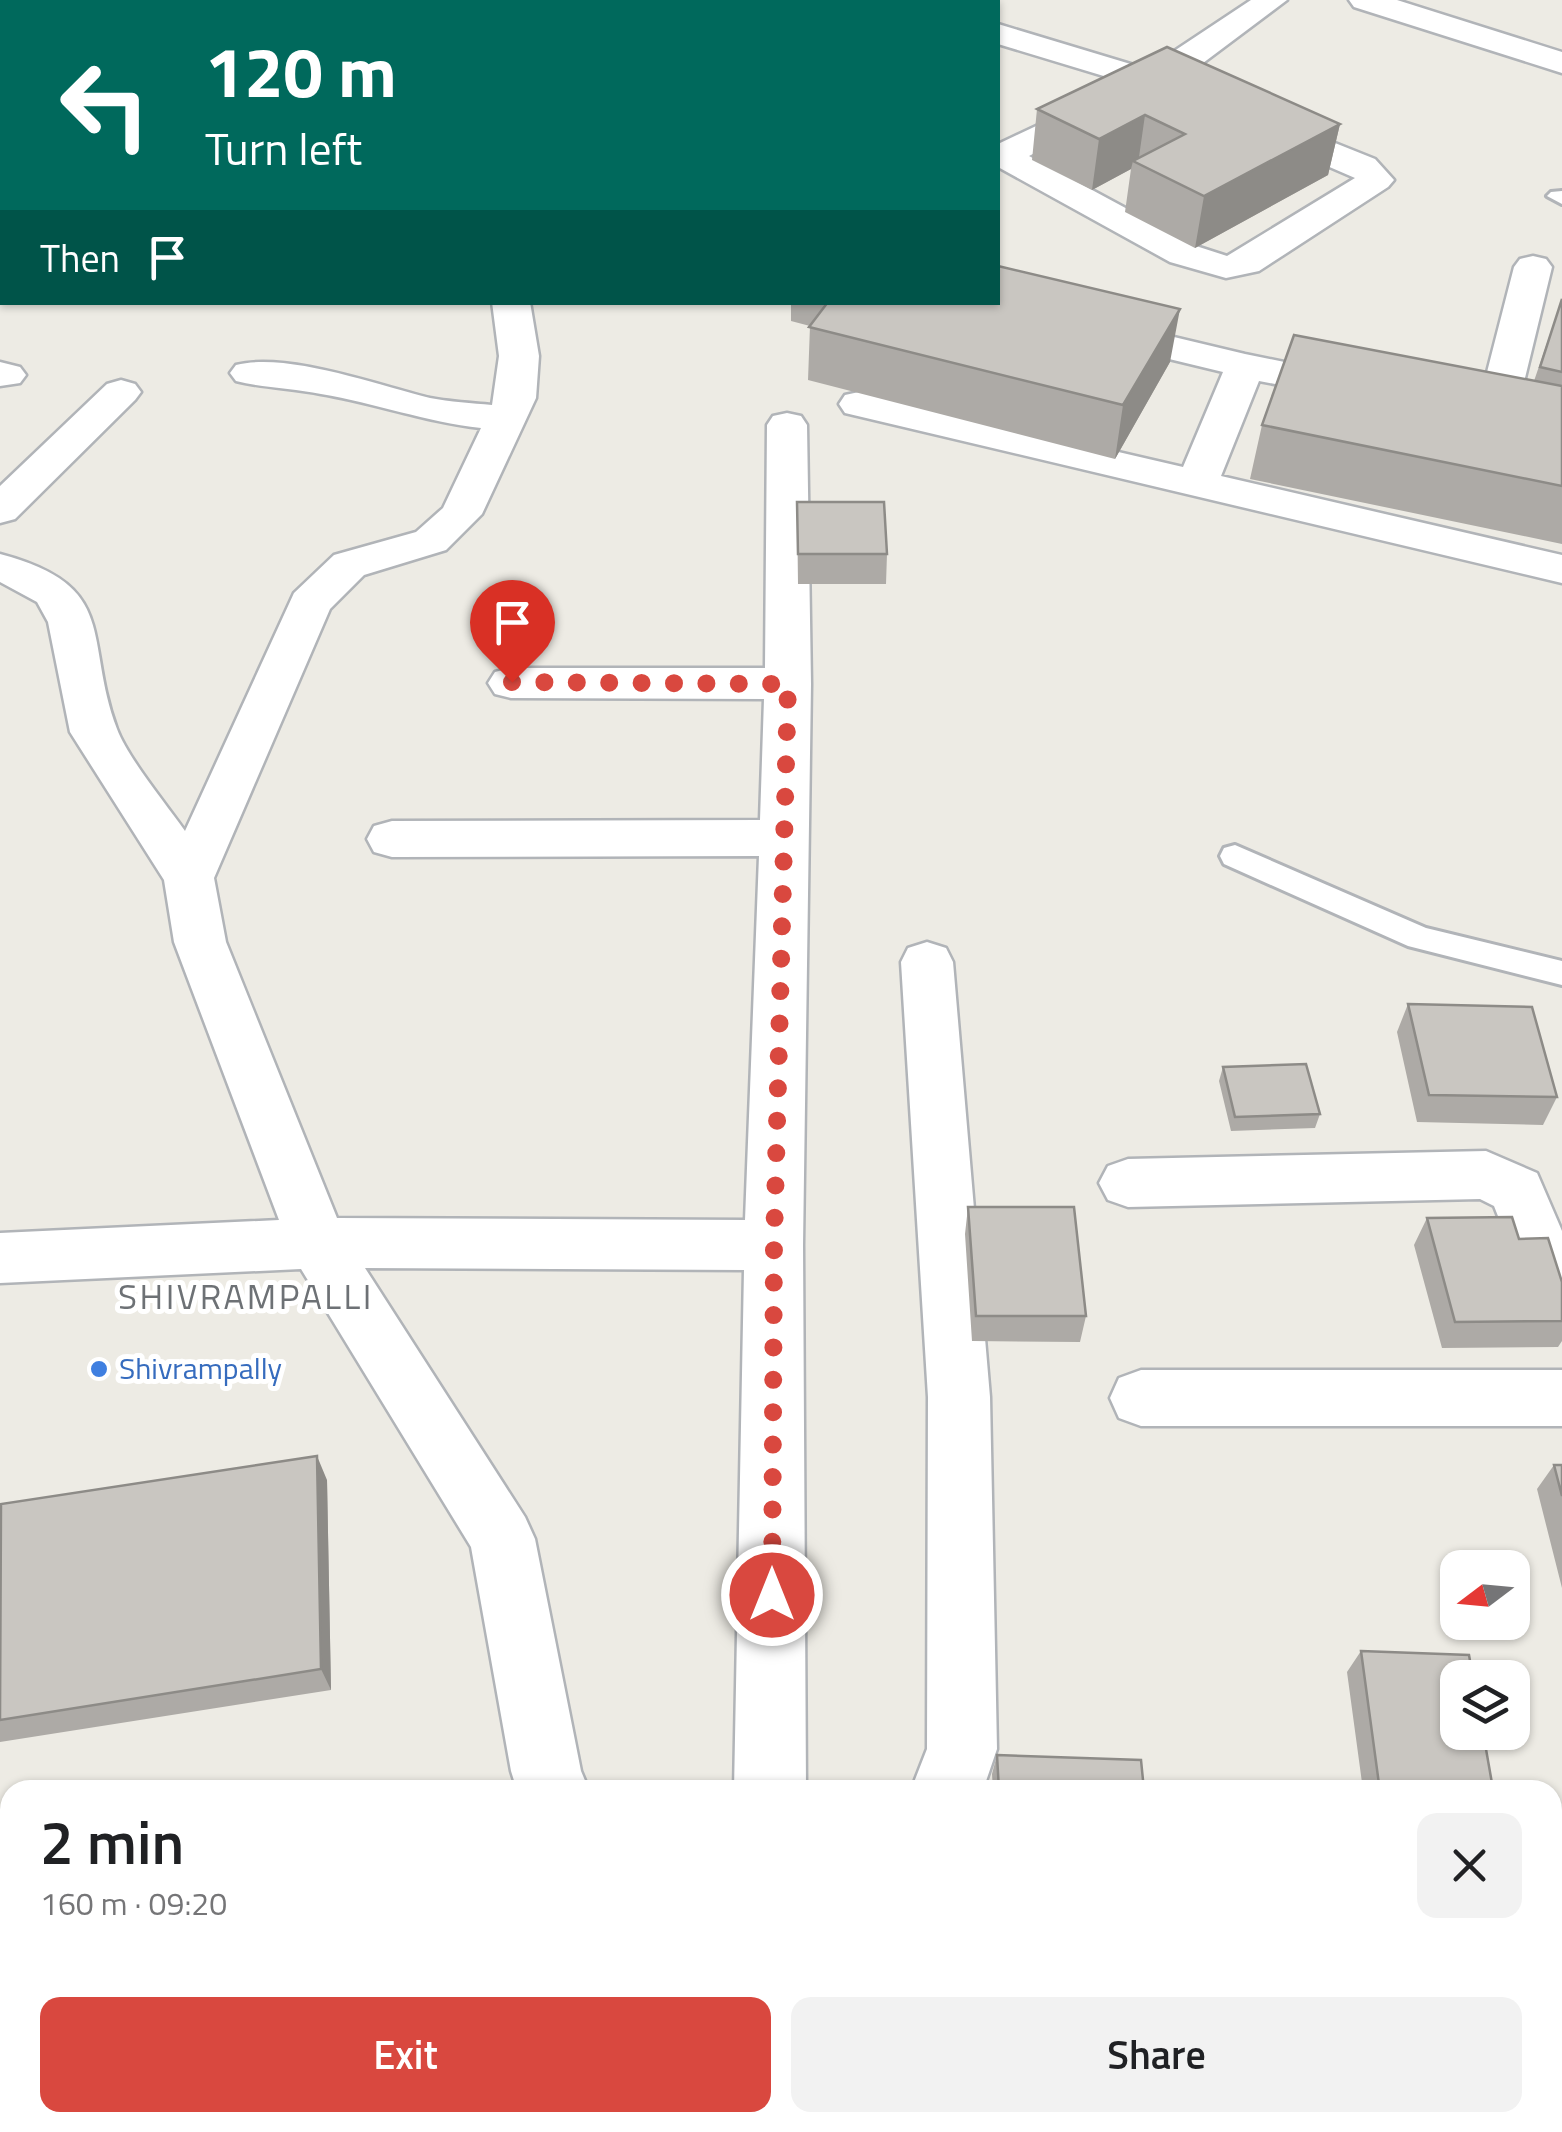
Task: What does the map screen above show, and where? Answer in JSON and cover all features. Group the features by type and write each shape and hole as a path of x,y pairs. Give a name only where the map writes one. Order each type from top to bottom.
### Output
{"street":[{"path":"1000,155 1175,68 1271,0"},
{"path":"1365,0 1562,63"},
{"path":"1000,35 1150,80 1186,95"},
{"path":"1000,155 1183,254 1226,267 1246,263 1376,180 1363,166 1240,117"},
{"path":"1111,214 1153,193"},
{"path":"1457,408 1512,418 1533,267"},
{"path":"189,878 310,604 349,565 431,542 461,514 516,398 519,356 512,305"},
{"path":"991,305 1245,366 1380,392"},
{"path":"1196,484 1245,366"},
{"path":"250,373 324,382 434,411 506,419"},
{"path":"0,510 121,392"},
{"path":"859,404 1562,568"},
{"path":"770,1780 774,1244 788,684 787,425"},
{"path":"0,568 18,573 54,593 71,622 94,732 189,878 200,942 317,1243 502,1539 549,1780"},
{"path":"512,682 788,684"},
{"path":"392,839 784,838"},
{"path":"927,962 959,1398 962,1749 951,1780"},
{"path":"1128,1182 1486,1174 1517,1190 1562,1307"},
{"path":"0,1258 317,1243 774,1244"},
{"path":"1142,1398 1562,1398"}],"lane":[{"path":"1236,856 1418,938 1562,974"}],"building":[{"path":"1167,47 1340,124 1204,196 1133,161 1185,134 1145,115 1099,139 1037,109"},
{"path":"1000,266 1180,309 1123,405 809,327 826,305 1000,305"},
{"path":"1562,299 1562,372 1540,367"},
{"path":"1294,335 1562,386 1562,486 1262,425"},
{"path":"797,502 884,502 887,554 798,554"},
{"path":"1408,1004 1532,1007 1557,1097 1429,1095"},
{"path":"1306,1064 1320,1114 1235,1117 1223,1067"},
{"path":"968,1207 1074,1207 1086,1316 976,1316"},
{"path":"1512,1217 1519,1239 1548,1238 1562,1282 1562,1321 1455,1322 1427,1218"},
{"path":"317,1456 321,1669 0,1720 1,1504"},
{"path":"1554,1465 1562,1465 1562,1496"},
{"path":"1361,1651 1469,1655 1470,1660 1440,1660 1440,1750 1486,1750 1491,1780 1378,1780"},
{"path":"997,1755 1141,1760 1143,1780 998,1780"}],"place":[{"name":"Shivrampally","path":"99,1369"}],"district":[{"name":"SHIVRAMPALLI","path":"246,1297"}],"route":[{"path":"512,682 788,684 774,1244 772,1595"}]}
